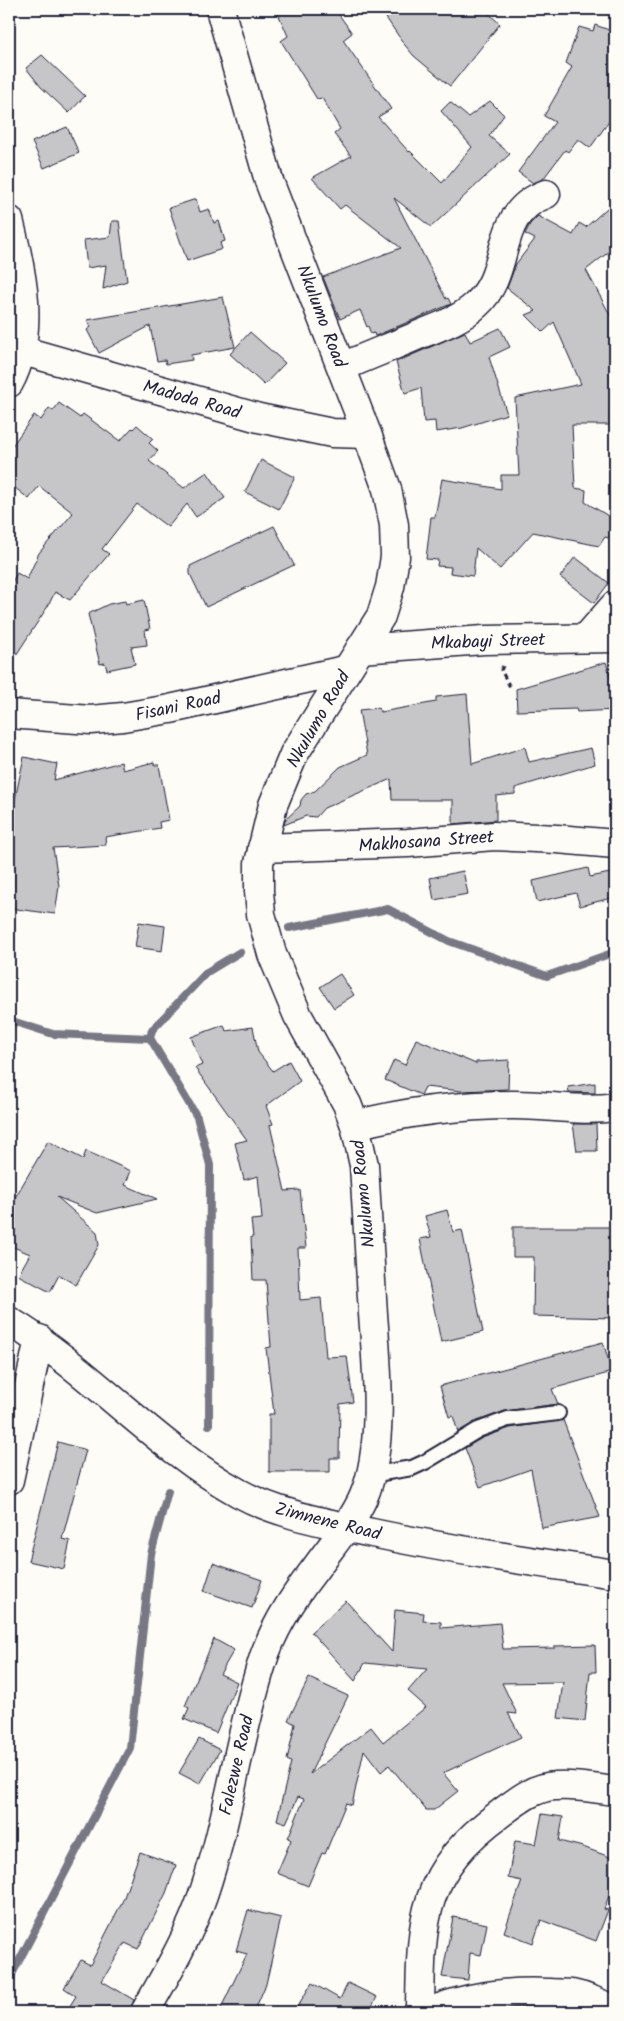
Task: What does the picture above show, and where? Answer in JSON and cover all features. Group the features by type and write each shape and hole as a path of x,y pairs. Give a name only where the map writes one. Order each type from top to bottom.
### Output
{"street":[{"name":"Nkulumo Road","path":"220,9 269,181 342,367 387,489 394,525 395,557 390,587 381,616 294,754 273,806 259,863 261,914 272,954 298,1016 347,1104 355,1125 364,1165 377,1373 377,1434 364,1497 347,1528"},
{"path":"342,367 444,325 465,314 476,305 493,283 514,220 524,205 546,194"},
{"path":"9,220 19,259 24,297 24,323 20,350 13,376 9,383"},
{"name":"Madoda Road","path":"20,350 258,418 332,433 367,434"},
{"path":"586,638 615,606"},
{"name":"Mkabayi Street","path":"352,660 484,640 615,638"},
{"name":"Fisani Road","path":"9,714 91,720 123,717 170,709 352,660"},
{"name":"Makhosana Street","path":"262,848 408,843 494,836 615,844"},
{"path":"355,1125 405,1113 453,1107 487,1105 582,1108 615,1107"},
{"name":"Zimnene Road","path":"9,1321 39,1339 80,1370 171,1448 233,1489 284,1512 414,1542 615,1574"},
{"path":"9,1480 39,1339"},
{"name":"Falezwe Road","path":"145,2012 184,1939 202,1896 215,1853 262,1661 286,1612 314,1570 347,1528"},
{"path":"420,2012 420,1952 426,1912 434,1887 445,1868 460,1849 490,1820 521,1798 539,1789 554,1786 574,1786 615,1791"},
{"path":"429,2012 446,2005 484,1996 530,1992 572,1994 596,2001 615,2011"}],"lane":[{"path":"370,1475 412,1468 478,1430 508,1419 558,1413"}],"path":[{"path":"500,661 504,664 501,670 510,686"}],"building":[{"path":"276,9 335,9 352,33 343,40 391,109 378,117 409,152 442,183 472,147 441,111 450,102 468,117 490,101 504,115 489,136 510,154 431,227 394,198 446,299 448,298 451,304 375,336 374,333 371,334 360,310 340,319 323,277 401,248 345,205 340,209 312,178 351,156 334,134 340,129 322,98 317,99 281,41 288,36"},
{"path":"380,9 484,9 500,24 450,86 414,56"},
{"path":"595,25 615,32 615,113 590,148 578,139 568,152 565,150 543,179 533,183 518,172 555,122 544,116 572,67 566,63 579,27 593,31"},
{"path":"42,55 85,96 69,113 41,87 26,68"},
{"path":"67,127 79,153 44,168 32,142"},
{"path":"196,199 200,212 209,209 214,223 219,221 225,241 220,243 222,249 187,261 169,208"},
{"path":"615,201 615,247 586,270 615,324 615,411 610,411 610,425 572,425 575,488 586,490 585,502 615,520 615,525 608,538 605,537 599,546 533,532 500,569 476,548 473,576 450,573 451,567 437,566 438,560 426,559 431,517 435,517 442,479 501,489 501,475 519,475 515,398 581,384 554,322 543,332 526,315 536,311 507,288 516,264 535,239 525,234 530,224 538,216 573,235 579,223 586,227"},
{"path":"112,221 119,221 127,281 103,289 106,265 87,268 84,240 110,237"},
{"path":"223,297 235,347 191,355 192,360 166,364 165,360 157,361 150,326 99,353 87,330 91,327 87,320"},
{"path":"500,328 510,347 489,357 507,414 462,428 436,432 435,421 424,422 421,388 405,393 396,362 465,332 470,342"},
{"path":"250,332 285,363 264,385 230,354"},
{"path":"59,403 80,418 83,414 120,441 137,425 153,439 149,443 158,451 149,461 184,488 207,472 225,498 196,517 187,504 168,527 137,504 102,549 109,554 70,600 55,592 9,666 9,587 17,573 27,579 39,553 73,513 39,486 29,499 9,483 9,450 34,415 41,420 49,408 53,411"},
{"path":"261,460 295,477 279,509 245,492"},
{"path":"274,526 294,565 206,607 190,574 190,566"},
{"path":"575,557 609,583 594,603 560,577"},
{"path":"144,600 150,629 145,630 147,645 131,647 135,664 107,670 105,663 100,664 88,614 109,604 125,601 126,604"},
{"path":"606,662 615,694 615,710 577,712 576,709 517,711 516,689"},
{"path":"467,694 472,764 525,747 529,762 591,748 595,764 515,788 515,794 496,796 496,820 453,824 453,800 392,800 391,779 324,808 316,817 306,816 284,825 285,820 300,806 301,800 306,794 315,791 340,767 367,755 359,710 378,708 381,712 436,702 436,697"},
{"path":"24,757 57,764 54,780 121,762 123,770 154,762 155,765 159,765 169,820 159,822 160,828 105,837 106,845 53,848 59,886 55,914 9,908 9,827"},
{"path":"588,868 590,877 615,872 615,897 580,906 576,893 537,902 533,881"},
{"path":"463,871 468,894 434,900 430,878"},
{"path":"139,922 165,926 162,951 135,947"},
{"path":"340,974 354,995 334,1008 320,987"},
{"path":"224,1025 226,1031 253,1027 258,1052 273,1071 289,1061 300,1081 266,1106 273,1124 270,1125 285,1191 300,1190 306,1248 298,1248 300,1300 321,1298 326,1357 347,1356 353,1402 340,1404 339,1458 330,1458 330,1472 269,1472 269,1414 274,1414 266,1348 271,1347 266,1280 253,1280 251,1237 253,1237 251,1220 262,1219 258,1176 244,1180 235,1143 247,1140 195,1068 202,1065 191,1037"},
{"path":"416,1039 476,1064 476,1062 509,1060 508,1089 461,1091 425,1087 421,1095 385,1080 394,1060 405,1065"},
{"path":"595,1083 595,1093 569,1092 568,1087"},
{"path":"573,1124 596,1124 597,1151 577,1151"},
{"path":"48,1141 83,1159 86,1151 131,1171 125,1185 157,1199 97,1213 57,1197 97,1232 99,1245 76,1285 59,1275 50,1292 18,1275 30,1254 9,1245 9,1208"},
{"path":"447,1210 453,1232 462,1230 483,1332 441,1342 420,1239 431,1237 425,1216"},
{"path":"513,1227 615,1227 615,1318 533,1316 534,1257 513,1257"},
{"path":"603,1342 612,1372 552,1389 558,1404 505,1411 475,1422 458,1432 453,1416 449,1417 440,1386"},
{"path":"563,1420 600,1517 542,1528 531,1469 480,1487 465,1448 482,1438 510,1428"},
{"path":"58,1442 86,1450 62,1539 70,1541 64,1569 28,1561"},
{"path":"213,1563 262,1580 252,1608 204,1591"},
{"path":"346,1601 392,1652 395,1610 424,1613 423,1621 441,1622 441,1628 500,1623 503,1649 595,1645 596,1672 590,1672 585,1721 558,1718 563,1682 502,1683 517,1714 508,1713 521,1737 443,1773 458,1791 434,1810 426,1810 389,1765 381,1772 364,1750 352,1805 346,1803 325,1854 322,1853 308,1886 277,1873 291,1840 288,1838 304,1799 298,1797 286,1823 277,1820 291,1762 287,1760 295,1724 288,1720 309,1678 348,1696 310,1774 371,1727 383,1742 426,1707 408,1691 427,1669 365,1663 355,1681 311,1632"},
{"path":"214,1639 234,1650 220,1674 237,1682 216,1733 184,1719 189,1708 185,1706"},
{"path":"199,1739 220,1750 200,1784 179,1773"},
{"path":"542,1814 563,1817 559,1841 583,1847 615,1859 615,1880 604,1909 608,1910 596,1941 541,1920 533,1943 504,1932 522,1881 508,1878 515,1841 536,1844"},
{"path":"140,1852 176,1865 166,1893 138,1949 125,1943 102,1981 134,2000 129,2012 66,2012 76,1996 64,1988 81,1960 90,1965 123,1900"},
{"path":"248,1910 281,1918 266,1984 254,2012 219,2012 247,1954 236,1951"},
{"path":"453,1917 487,1924 481,1955 470,1953 468,1980 442,1977"},
{"path":"312,1983 340,1999 348,1983 377,1997 369,2012 294,2012"}],"waterway":[{"path":"289,928 388,909 449,941 547,976 615,952"},
{"path":"209,1425 210,1165 197,1117 150,1038 152,1030 207,972 240,952"},
{"path":"9,1020 53,1034 150,1038"},
{"path":"9,1980 130,1748 151,1554 168,1491"}]}
